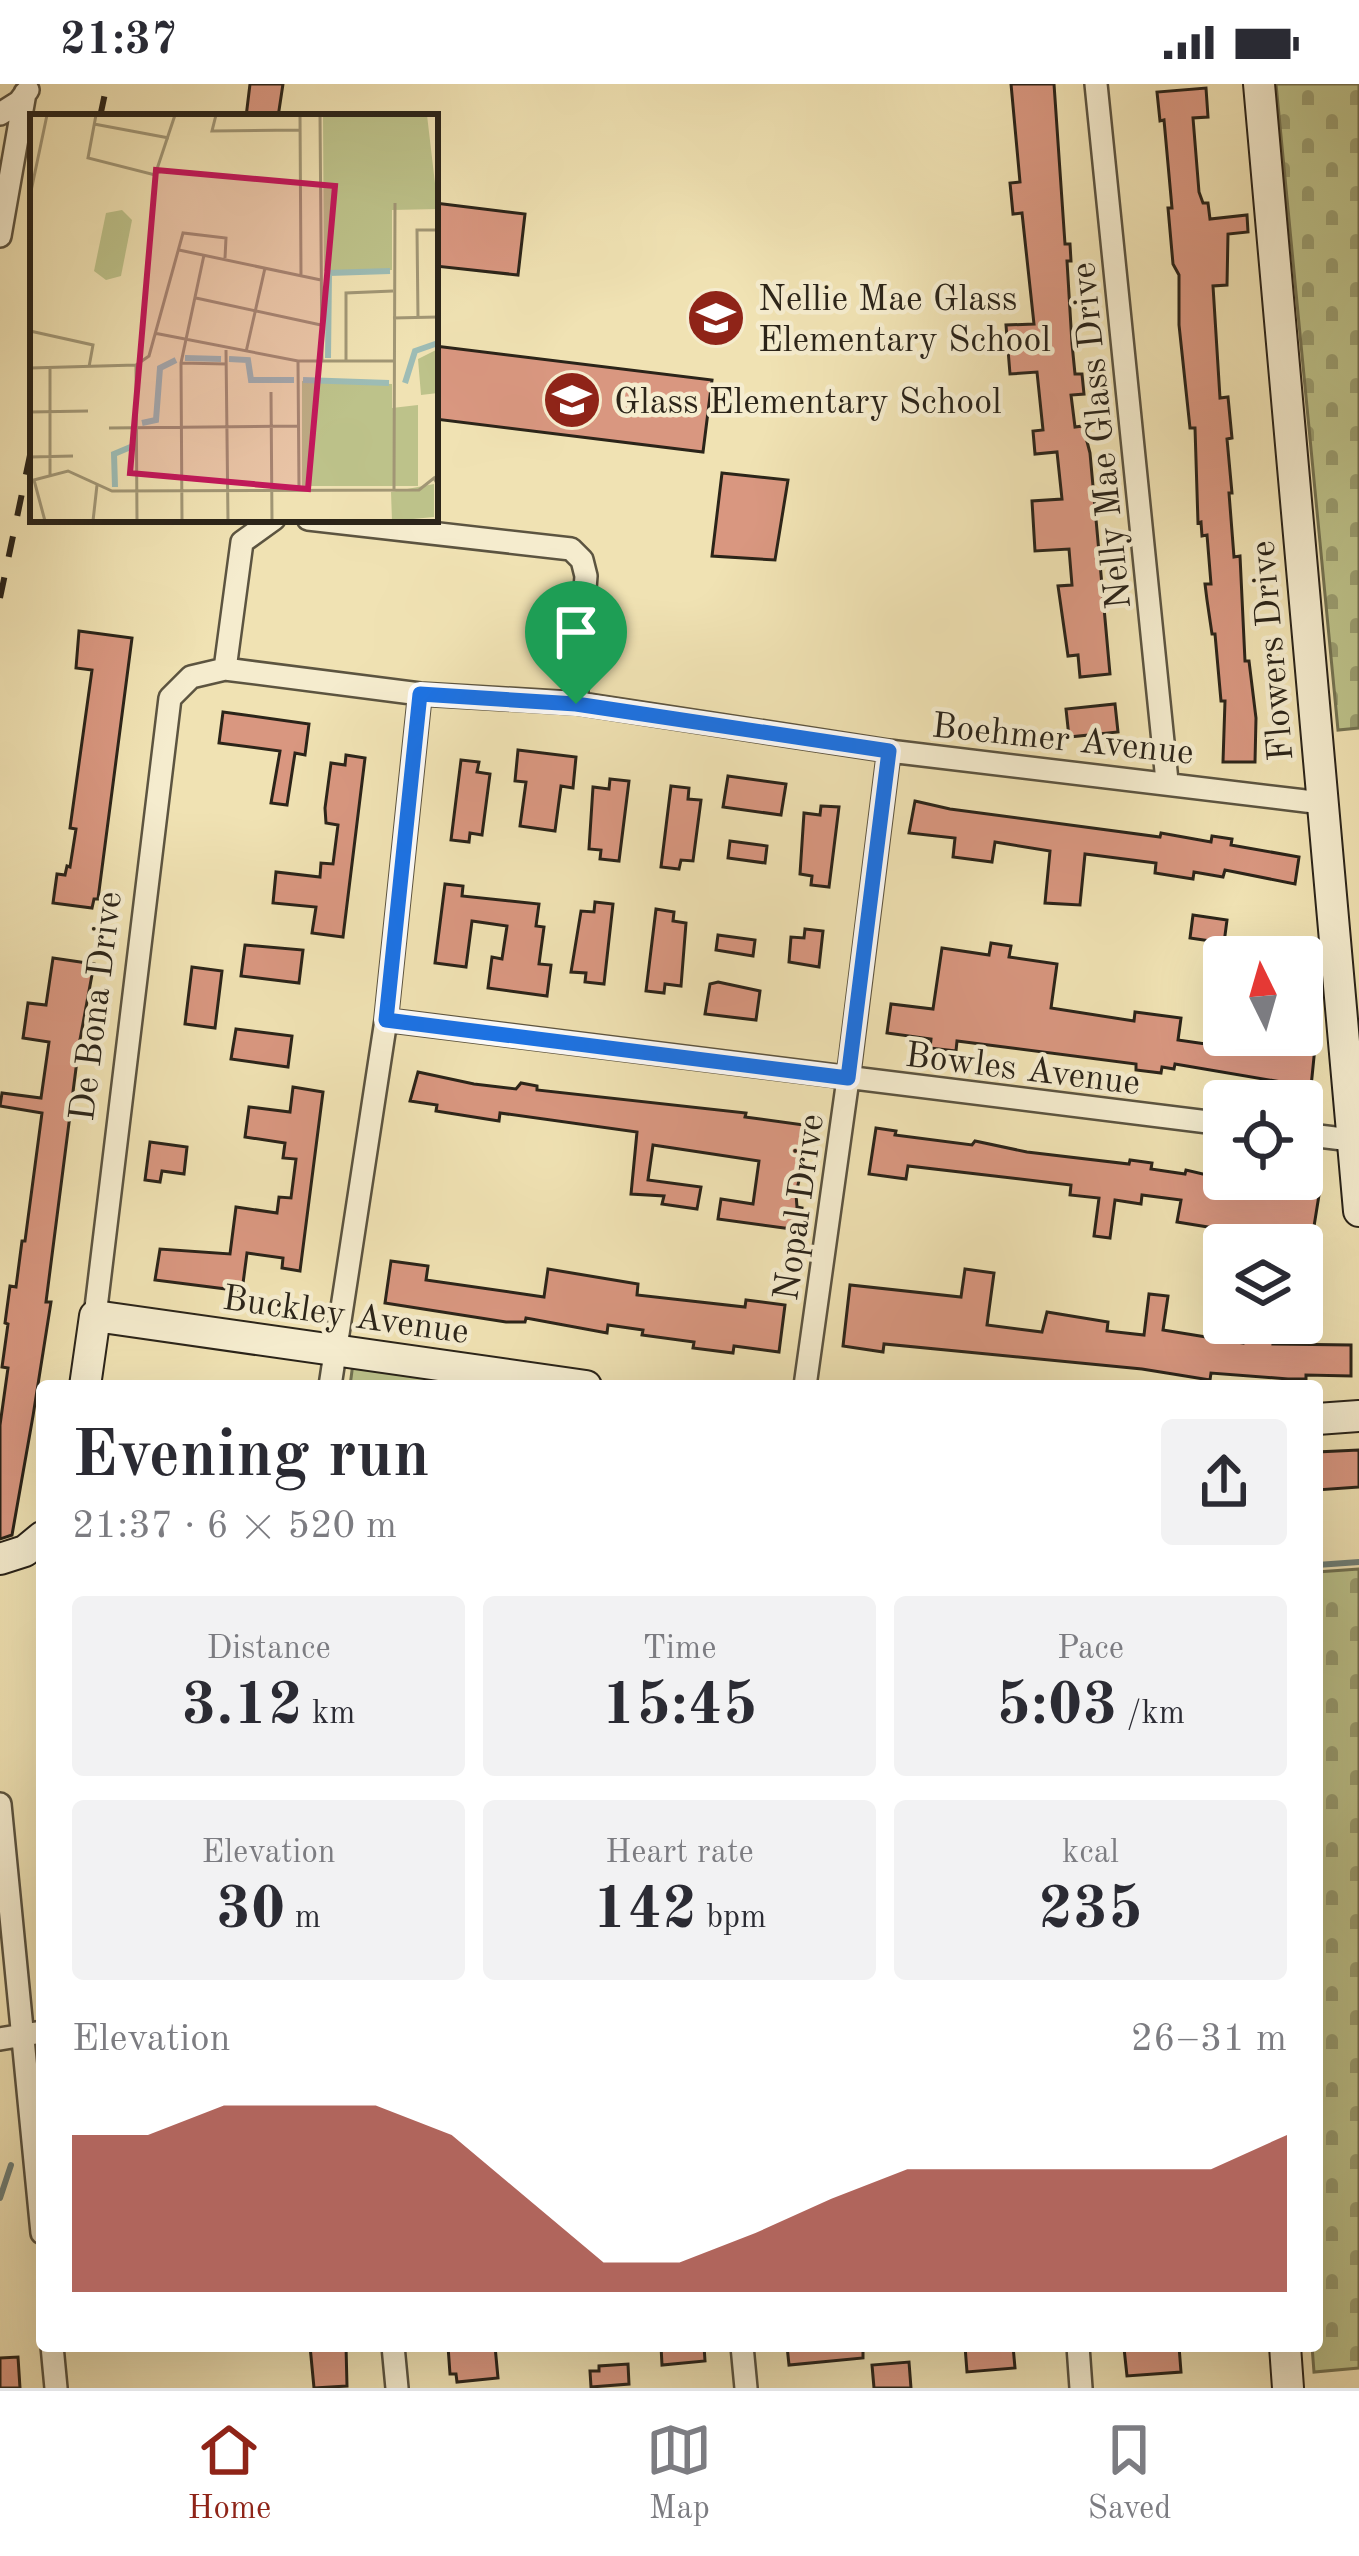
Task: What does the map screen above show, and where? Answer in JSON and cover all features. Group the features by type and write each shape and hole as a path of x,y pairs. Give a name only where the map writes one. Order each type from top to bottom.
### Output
{"street":[{"name":"Nelly Mae Glass Drive","path":"1096,84 1167,782"},
{"name":"Flowers Drive","path":"1259,84 1359,1210"},
{"path":"0,114 28,89"},
{"path":"0,236 28,89"},
{"path":"225,669 242,542 270,522"},
{"path":"334,522 571,549 582,560 586,576 576,704"},
{"name":"Boehmer Avenue","path":"225,669 420,694 576,704 889,751 1322,803"},
{"name":"De Bona Drive","path":"86,1380 170,698 191,677 225,669"},
{"path":"331,1380 386,1020 420,694"},
{"name":"Nopal Drive","path":"806,1380 889,751"},
{"name":"Bowles Avenue","path":"386,1020 1203,1121"},
{"path":"1323,1137 1352,1140"},
{"name":"Buckley Avenue","path":"95,1316 543,1380"},
{"path":"1323,1419 1359,1416"},
{"path":"0,1558 25,1551 36,1542"},
{"path":"0,1804 33,2034 36,2100"},
{"path":"0,2039 33,2034"},
{"path":"53,2352 56,2388"},
{"path":"394,2352 397,2388"},
{"path":"743,2352 746,2388"},
{"path":"1079,2352 1082,2388"},
{"path":"1285,2352 1288,2388"}],"green space":[{"path":"1276,84 1359,84 1359,728 1338,730"},
{"path":"353,1363 498,1380 351,1380"},
{"path":"1359,1569 1359,2368 1314,2372 1312,2352 1323,2352 1323,1572"}],"building":[{"path":"250,84 283,84 278,114 246,114"},
{"path":"1011,84 1054,84 1065,244 1070,244 1072,344 1075,374 1082,374 1084,394 1071,395 1075,427 1083,426 1090,453 1110,674 1080,677 1078,655 1068,656 1058,586 1072,585 1069,549 1035,551 1032,501 1062,499 1057,452 1035,454 1033,431 1043,430 1037,372 1010,374 1006,325 1034,324 1022,213 1013,214 1010,183 1020,182"},
{"path":"1206,88 1208,117 1193,118 1199,192 1203,203 1208,203 1210,219 1247,215 1248,232 1228,234 1227,285 1213,286 1220,398 1228,397 1232,438 1227,439 1229,493 1234,557 1240,556 1245,661 1249,661 1256,718 1255,762 1223,762 1225,701 1221,701 1205,584 1211,584 1207,535 1202,536 1198,523 1195,428 1190,428 1164,120 1160,121 1157,92"},
{"path":"438,203 525,214 518,275 438,266"},
{"name":"Glass Elementary School","path":"438,346 712,380 703,452 438,419"},
{"path":"722,473 788,480 775,560 712,556"},
{"path":"79,631 132,638 98,899 92,908 53,903 57,874 65,875 70,867 76,829 70,828 92,670 76,668"},
{"path":"1115,704 1118,732 1069,737 1066,709"},
{"path":"223,712 309,724 305,755 295,753 287,805 271,803 280,751 219,743"},
{"path":"518,750 576,757 573,788 561,786 555,831 520,826 526,782 515,781"},
{"path":"346,755 365,758 343,937 312,933 316,907 273,903 276,872 320,877 321,863 333,864 338,825 326,823 325,808 331,763 345,765"},
{"path":"461,760 479,762 477,772 490,774 482,835 470,833 469,842 451,840"},
{"path":"728,776 786,784 781,815 723,807"},
{"path":"610,779 629,781 619,861 600,859 601,850 589,849 593,787 609,789"},
{"path":"671,786 689,788 688,799 701,800 693,861 681,860 679,869 661,867"},
{"path":"915,801 1160,837 1161,833 1211,842 1212,836 1232,839 1231,845 1299,857 1295,884 1225,870 1223,877 1194,872 1193,879 1155,873 1156,863 1085,854 1080,905 1045,903 1050,851 995,842 992,862 953,857 955,838 909,833"},
{"path":"821,806 839,807 829,887 811,885 812,876 800,874 804,813 820,815"},
{"path":"730,841 767,846 765,863 728,858"},
{"path":"445,884 463,886 462,896 539,904 536,926 544,927 539,964 551,965 547,996 488,988 492,957 502,959 507,926 472,921 466,967 435,963"},
{"path":"595,902 613,904 604,984 585,982 586,973 571,972 581,911 594,912"},
{"path":"656,909 674,912 673,921 686,923 681,986 665,984 664,993 646,991"},
{"path":"1193,915 1227,920 1225,936 1190,938"},
{"path":"805,929 823,931 819,967 789,962 791,937 804,938"},
{"path":"718,935 755,940 753,956 716,950"},
{"path":"991,943 1011,946 1009,957 1057,964 1051,1008 1134,1021 1135,1012 1181,1018 1178,1040 1203,1044 1203,1056 1314,1056 1312,1080 1270,1080 1175,1064 1174,1069 1162,1067 1161,1073 1136,1070 1136,1064 957,1041 956,1051 930,1048 931,1039 887,1033 891,1004 933,1009 942,948 989,955"},
{"path":"245,945 303,950 299,983 241,976"},
{"path":"53,958 94,964 79,1045 46,1302 51,1302 33,1416 12,1535 0,1539 0,1425 8,1368 2,1367 5,1323 10,1286 16,1287 25,1241 42,1113 0,1106 2,1093 41,1098 49,1042 23,1038 28,1003 46,1005"},
{"path":"192,967 222,971 215,1028 185,1024"},
{"path":"710,984 760,991 756,1020 705,1014"},
{"path":"236,1029 292,1036 288,1067 231,1059"},
{"path":"418,1072 474,1084 516,1089 521,1083 537,1086 537,1090 746,1113 745,1117 811,1126 796,1194 797,1207 802,1208 799,1230 718,1219 721,1199 753,1204 759,1161 653,1145 648,1180 701,1187 697,1209 662,1204 664,1196 631,1194 637,1132 500,1113 499,1121 436,1111 437,1105 410,1101"},
{"path":"293,1087 323,1092 300,1271 282,1268 283,1258 247,1253 242,1291 155,1280 160,1249 230,1254 236,1207 277,1213 279,1197 291,1198 296,1159 283,1158 285,1143 245,1137 249,1107 290,1112"},
{"path":"876,1128 896,1131 895,1135 972,1145 975,1141 1129,1164 1130,1160 1185,1174 1186,1170 1203,1174 1203,1200 1318,1200 1314,1224 1203,1226 1177,1222 1181,1200 1142,1195 1141,1204 1115,1200 1110,1238 1094,1236 1099,1198 1070,1195 1071,1185 908,1166 906,1179 869,1174"},
{"path":"150,1142 187,1147 184,1174 162,1171 160,1182 145,1180"},
{"path":"391,1261 428,1266 426,1280 544,1297 548,1269 638,1284 637,1295 745,1307 746,1300 785,1305 779,1352 734,1346 733,1353 642,1335 643,1330 608,1325 607,1333 526,1318 525,1322 506,1322 385,1303"},
{"path":"965,1269 994,1273 987,1325 1042,1332 1047,1312 1108,1322 1107,1331 1144,1335 1149,1294 1168,1296 1163,1330 1203,1336 1203,1344 1351,1345 1351,1376 1288,1379 1211,1373 1210,1380 884,1344 883,1352 843,1346 850,1285 961,1297"},
{"path":"1359,1450 1359,1487 1323,1490 1323,1452"},
{"path":"311,2352 346,2352 347,2386 314,2388"},
{"path":"448,2352 496,2352 498,2378 457,2382 456,2374 450,2374"},
{"path":"661,2352 704,2352 705,2361 662,2365"},
{"path":"788,2352 863,2352 863,2358 789,2365"},
{"path":"965,2352 1014,2352 1015,2368 967,2372"},
{"path":"1124,2352 1179,2352 1181,2372 1127,2376"},
{"path":"18,2357 20,2388 0,2388 0,2358"},
{"path":"909,2362 911,2388 874,2388 872,2365"},
{"path":"628,2364 629,2384 591,2387 590,2371"}],"waterway":[{"path":"1323,1565 1359,1562"},
{"path":"0,2198 11,2165"}],"railway":[{"path":"101,114 107,84"},
{"path":"0,598 30,455"}],"place":[{"name":"Nellie Mae Glass Elementary School","path":"716,318"},
{"name":"Glass Elementary School","path":"572,400"}],"route":[{"path":"420,694 576,704 889,751 848,1078 386,1020 420,694"}]}
